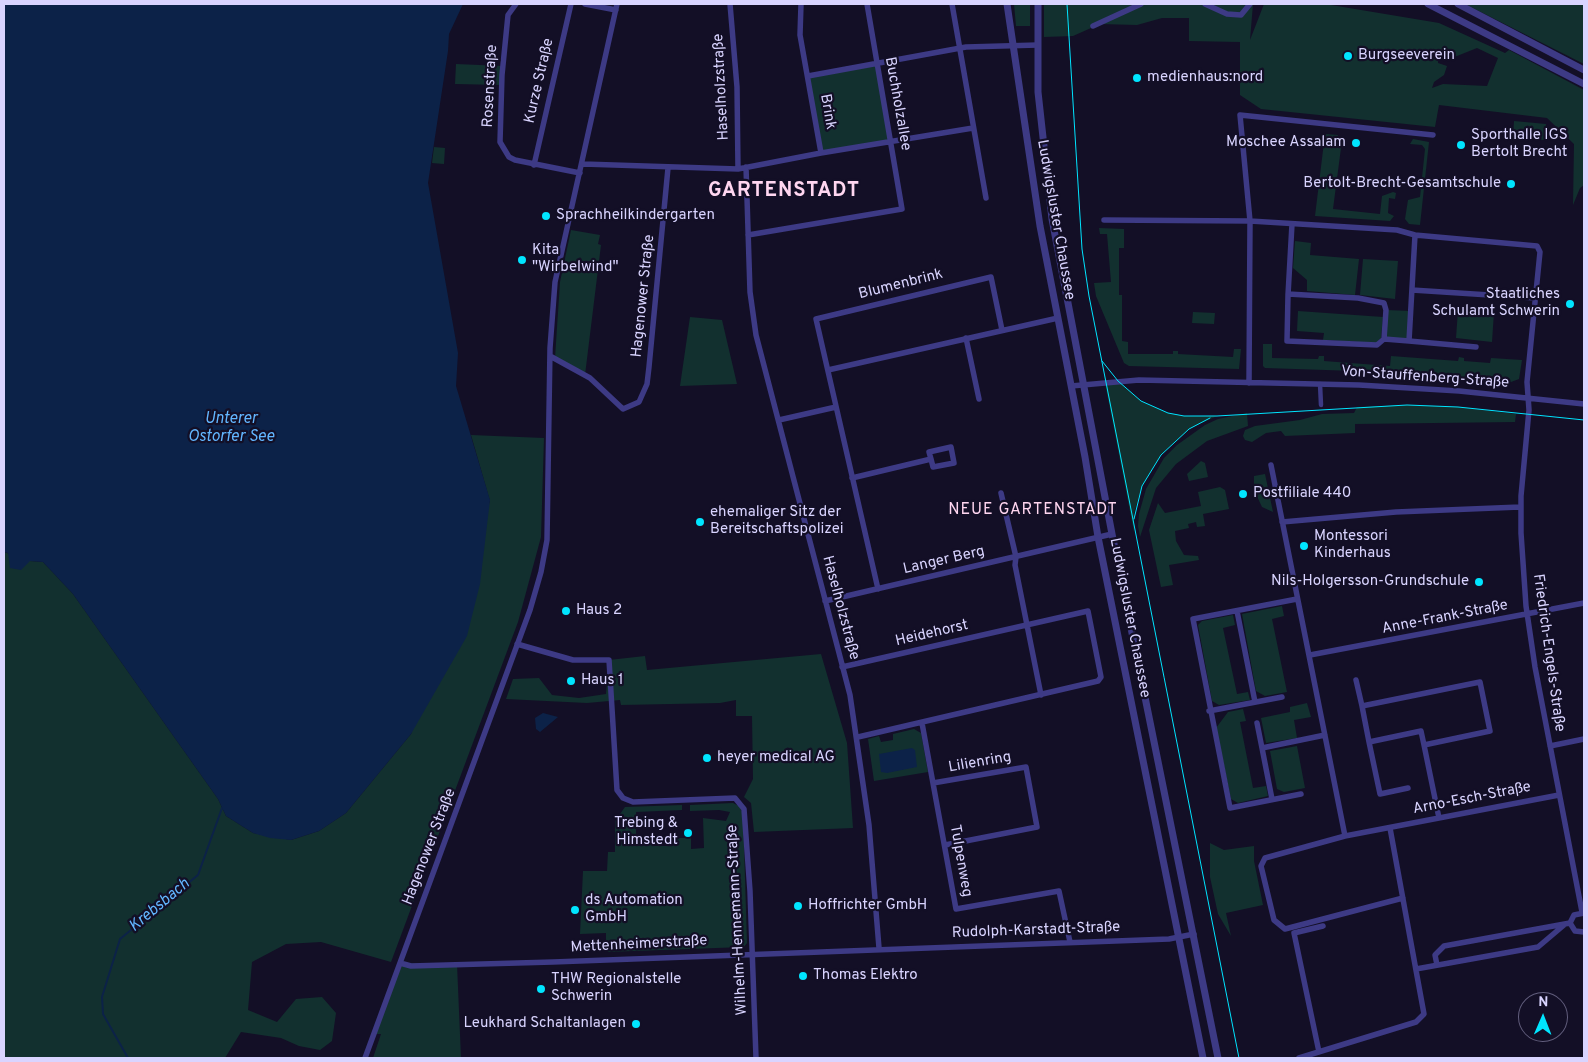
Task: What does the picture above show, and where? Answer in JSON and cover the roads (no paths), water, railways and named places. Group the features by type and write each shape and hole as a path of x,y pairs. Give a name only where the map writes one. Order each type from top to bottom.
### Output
{"street":[{"name":"Rosenstraße","path":"516,4 508,15 502,74 500,142 509,157 534,165 580,173"},
{"name":"Kurze Straße","path":"534,165 572,4"},
{"path":"585,4 617,7"},
{"name":"Haselholzstraße","path":"730,4 737,87 738,168"},
{"name":"Brink","path":"801,4 800,35 821,153"},
{"name":"Buchholzallee","path":"748,235 902,208 867,4"},
{"path":"952,4 986,198"},
{"name":"Ludwigsluster Chaussee","path":"1007,4 1040,226 1098,537 1203,1058"},
{"name":"Ludwigsluster Chaussee","path":"1038,4 1038,92 1052,219 1085,384 1112,534 1218,1058"},
{"path":"1093,26 1141,4"},
{"path":"1205,4 1227,14 1241,15 1250,4"},
{"path":"1428,4 1584,84"},
{"path":"1458,4 1584,70"},
{"name":"Hagenower Straße","path":"365,1058 530,610 547,540 550,356 555,282 617,7"},
{"path":"877,64 961,48 1038,45"},
{"name":"Brink","path":"808,76 877,64"},
{"path":"1249,383 1250,221 1240,115 1432,135"},
{"path":"891,141 973,128"},
{"name":"Brink","path":"746,167 891,141"},
{"path":"583,164 668,168 746,167"},
{"name":"Haselholzstraße","path":"746,167 750,292 756,335 842,667 858,737 869,825 879,948"},
{"name":"Hagenower Straße","path":"550,356 590,378 623,409 639,402 650,367 668,168"},
{"path":"1104,220 1250,221 1397,230 1415,235 1409,341"},
{"name":"Von-Stauffenberg-Straße","path":"1292,224 1286,341 1377,345 1384,339 1476,347"},
{"name":"Friedrich-Engels-Straße","path":"1415,235 1537,246 1540,252 1527,382 1529,418 1520,507 1527,615 1559,795 1583,913 1574,915 1570,923"},
{"name":"Blumenbrink","path":"836,407 816,319 990,277 1002,330"},
{"path":"1412,290 1536,298"},
{"path":"1288,294 1365,299 1384,303 1386,310 1384,339"},
{"path":"828,370 1058,318"},
{"path":"966,338 979,399"},
{"name":"Von-Stauffenberg-Straße","path":"1071,386 1140,380 1320,384 1450,391 1584,404"},
{"name":"Von-Stauffenberg-Straße","path":"1320,384 1322,405"},
{"path":"779,420 836,407 878,589"},
{"path":"952,447 954,463 933,467 931,459 929,452 952,447"},
{"path":"852,478 931,459"},
{"path":"1271,465 1345,836"},
{"path":"1002,493 1016,557 1015,565 1041,694"},
{"path":"1282,522 1396,512 1520,507"},
{"name":"Langer Berg","path":"825,601 1112,534"},
{"path":"1297,599 1193,619 1230,808 1301,794"},
{"name":"Anne-Frank-Straße","path":"1310,656 1584,604"},
{"name":"Heidehorst","path":"842,667 1088,611 1101,677 1098,681 922,723"},
{"path":"1238,611 1255,702"},
{"name":"Wilhelm-Hennemann-Straße","path":"517,644 573,660 608,660 617,790 624,798 633,802 736,798 744,809 747,825 756,1058"},
{"path":"1356,680 1380,794 1408,788"},
{"path":"1362,706 1480,682 1490,731 1424,745"},
{"path":"1210,712 1282,697"},
{"path":"858,737 922,723"},
{"name":"Tulpenweg","path":"922,723 956,909 1059,891 1070,942"},
{"path":"1257,724 1272,800"},
{"path":"1369,742 1421,732 1439,818"},
{"path":"1262,748 1325,735"},
{"path":"1550,746 1584,739"},
{"name":"Lilienring","path":"933,783 1026,768 1028,776 1037,828 945,845"},
{"name":"Arno-Esch-Straße","path":"1403,898 1285,929 1274,920 1261,866 1265,858 1345,836 1559,795"},
{"path":"1299,1058 1416,1022 1424,1014 1390,828"},
{"path":"1438,965 1435,955 1444,946 1570,923 1575,931 1584,933"},
{"path":"1416,969 1538,947 1564,924"},
{"path":"1319,1052 1294,933 1323,926"},
{"name":"Rudolph-Karstadt-Straße","path":"879,948 1070,942 1179,937 1194,934"},
{"name":"Mettenheimerstraße","path":"400,963 411,966 879,948"}],"water":[{"name":"Unterer Ostorfer See","path":"4,4 463,4 449,34 428,183 458,353 456,386 490,500 480,584 467,636 411,734 346,813 319,831 291,840 270,838 253,833 226,816 218,799 73,594 43,562 30,561 21,570 10,568 8,553 4,552"},
{"path":"543,713 558,717 540,732 536,729 535,718"},
{"path":"912,748 915,750 917,767 887,773 881,772 879,754"}],"waterway":[{"name":"Krebsbach","path":"128,1058 103,1014 102,997 120,939 198,875 222,808"}],"tram line":[{"path":"1067,4 1082,249 1089,296 1239,1058"},
{"path":"1102,361 1118,381 1141,401 1168,413 1184,416 1217,416 1407,405 1458,407 1584,420"},
{"path":"1134,519 1142,486 1161,455 1189,429 1210,418"}],"place":[{"name":"Burgseeverein","path":"1348,56"},
{"name":"medienhaus:nord","path":"1137,78"},
{"name":"Moschee Assalam","path":"1356,143"},
{"name":"Sporthalle IGS Bertolt Brecht","path":"1461,145"},
{"name":"Bertolt-Brecht-Gesamtschule","path":"1511,184"},
{"name":"Sprachheilkindergarten","path":"546,216"},
{"name":"Kita \"Wirbelwind\"","path":"522,260"},
{"name":"Staatliches Schulamt Schwerin","path":"1570,304"},
{"name":"Postfiliale 440","path":"1243,494"},
{"name":"ehemaliger Sitz der Bereitschaftspolizei","path":"700,522"},
{"name":"Montessori Kinderhaus","path":"1304,546"},
{"name":"Nils-Holgersson-Grundschule","path":"1479,582"},
{"name":"Haus 2","path":"566,611"},
{"name":"Haus 1","path":"571,681"},
{"name":"heyer medical AG","path":"707,758"},
{"name":"Trebing & Himstedt","path":"688,833"},
{"name":"Hoffrichter GmbH","path":"798,906"},
{"name":"ds Automation GmbH","path":"575,910"},
{"name":"Thomas Elektro","path":"803,976"},
{"name":"THW Regionalstelle Schwerin","path":"541,989"},
{"name":"Leukhard Schaltanlagen","path":"636,1024"}],"district":[{"name":"GARTENSTADT","path":"784,192"},
{"name":"NEUE GARTENSTADT","path":"1033,511"}]}
